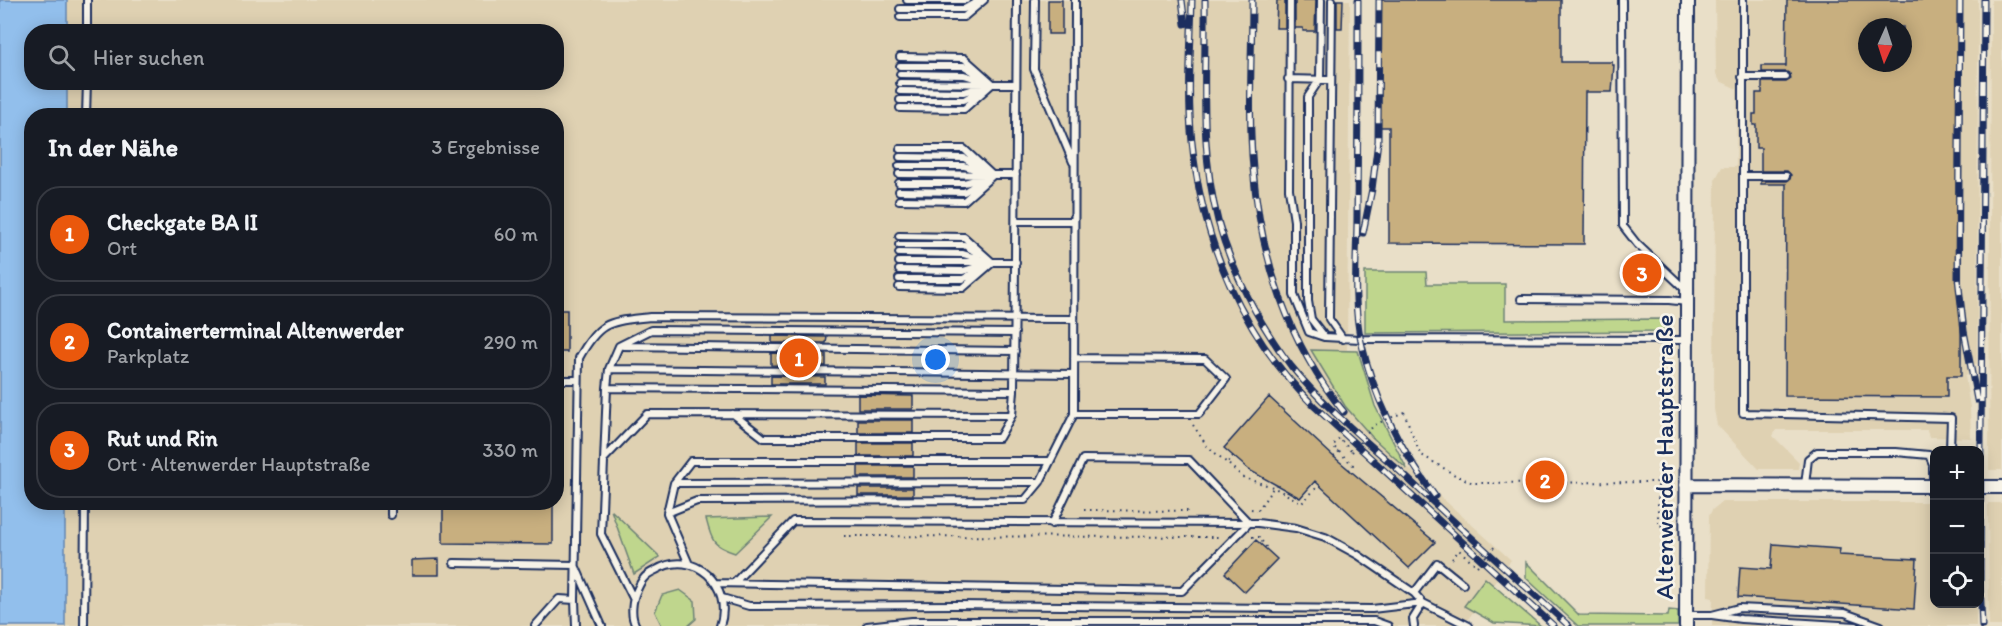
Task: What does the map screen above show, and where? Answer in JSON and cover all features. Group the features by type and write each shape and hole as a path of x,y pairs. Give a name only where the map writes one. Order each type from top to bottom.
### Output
{"street":[{"name":"Altenwerder Hauptstraße","path":"1686,620 1688,0"},
{"path":"1686,485 1930,486"},
{"path":"1984,486 2002,487"}],"lane":[{"path":"87,0 87,24"},
{"path":"907,0 966,0"},
{"path":"900,9 964,9 982,0"},
{"path":"900,17 964,17 982,0"},
{"path":"733,414 764,438 999,438 1012,415 1015,373 1017,0"},
{"path":"1035,0 1034,69 1075,165"},
{"path":"667,513 697,501 1025,500 1040,482 1074,414 1075,0"},
{"path":"1290,0 1289,189 1294,221 1294,295 1310,332 1343,339 1687,340"},
{"path":"1321,0 1320,79 1308,98 1308,301 1311,319 1325,337"},
{"path":"1332,0 1329,319 1343,339"},
{"path":"1622,0 1623,226 1636,244 1687,297"},
{"path":"1743,0 1743,413 1951,418 1950,446"},
{"path":"900,57 964,58 993,84"},
{"path":"900,66 964,66 993,84"},
{"path":"900,74 964,75 993,84"},
{"path":"1742,76 1786,77"},
{"path":"1288,79 1330,80"},
{"path":"900,83 1016,84"},
{"path":"900,91 964,92 993,84"},
{"path":"900,100 964,100 993,84"},
{"path":"900,108 964,109 993,84"},
{"path":"86,108 87,90"},
{"path":"900,149 964,149 993,175"},
{"path":"900,157 964,158 993,175"},
{"path":"900,166 964,166 993,175"},
{"path":"899,174 1016,175"},
{"path":"899,183 964,183 993,175"},
{"path":"899,191 964,192 993,175"},
{"path":"899,200 963,201 993,175"},
{"path":"1743,176 1786,176"},
{"path":"1016,221 1074,221"},
{"path":"899,236 964,237 992,262"},
{"path":"899,245 964,245 992,262"},
{"path":"899,253 963,254 992,262"},
{"path":"899,262 1016,262"},
{"path":"899,270 963,271 992,262"},
{"path":"899,279 963,279 992,262"},
{"path":"899,287 963,288 992,262"},
{"path":"1521,299 1669,300 1687,297"},
{"path":"576,626 579,358 590,337 611,322 650,317 1074,319"},
{"path":"636,626 633,598 601,534 607,388 609,369 620,346 651,330 1016,333"},
{"path":"620,346 1015,351"},
{"path":"1074,358 1205,359 1226,379 1199,414 1074,414"},
{"path":"609,369 1074,374"},
{"path":"564,380 578,380"},
{"path":"607,388 1014,391"},
{"path":"604,459 647,414 1012,415"},
{"path":"1805,486 1808,459 1818,452 1896,452 1929,455 1930,457"},
{"path":"1052,524 1083,459 1189,460 1249,523"},
{"path":"688,562 667,513 674,483 691,461 1050,461"},
{"path":"674,483 1040,482"},
{"path":"84,626 85,510"},
{"path":"391,510 391,515"},
{"path":"735,582 793,521 1052,524 1258,523 1296,528 1325,537 1358,555 1414,593 1423,603 1469,626"},
{"path":"716,583 1182,591 1249,523"},
{"path":"633,598 644,577 664,565 688,562 704,571 716,583 722,598 720,626"},
{"path":"454,563 575,565"},
{"path":"1414,593 1437,563 1463,584"},
{"path":"575,565 602,626"},
{"path":"722,598 749,606 968,605 1372,609 1423,603"},
{"path":"535,626 559,599 575,600"},
{"path":"1414,626 1413,619 1423,603"},
{"path":"1686,620 1739,608 1845,613 1881,626"},
{"path":"1712,615 1856,626"},
{"path":"867,626 924,621 1374,621 1388,626"}],"path":[{"path":"1349,470 1353,465 1333,446 1339,438 1352,452 1374,425 1404,412 1420,454 1473,483 1658,482 1658,525 1686,530"},
{"path":"1199,414 1193,424 1207,446 1244,478 1274,486 1302,503 1319,485"},
{"path":"1334,457 1339,451"},
{"path":"1227,463 1233,456"},
{"path":"1268,550 1259,537 1258,510 1274,486"},
{"path":"1236,508 1258,510"},
{"path":"1084,510 1197,511"},
{"path":"844,536 1259,537"},
{"path":"1452,559 1459,550 1477,566 1497,544"}],"shaded area":[{"path":"67,0 1350,0 1347,351 1365,382 1391,452 1511,560 1463,626 65,626 65,510 564,510 564,108 67,108 67,90 564,90 564,24 67,24"},
{"path":"1715,0 1978,0 1977,363 1965,376 1970,408 1971,438 1929,437 1927,430 1776,430 1773,436 1799,462 1798,469 1759,469 1717,425 1714,409 1715,180 1722,167 1736,167 1737,89 1720,81 1716,74"},
{"path":"1991,0 2002,0 2002,470 1989,470"},
{"path":"1722,502 1930,502 1930,608 1976,608 1976,626 1712,626 1713,598 1708,597 1709,516 1712,510"},
{"path":"1988,503 2002,503 2002,626 1989,626"}],"green space":[{"path":"1365,272 1426,272 1427,284 1505,284 1505,320 1665,319 1664,331 1365,333"},
{"path":"1311,350 1358,351 1375,406 1407,469 1372,437 1345,406"},
{"path":"611,510 660,557 634,574"},
{"path":"772,517 735,553 714,542 706,519"},
{"path":"1526,562 1579,615 1668,616 1669,610 1678,611 1678,626 1578,626 1526,578"},
{"path":"1485,578 1541,626 1494,623 1464,606"},
{"path":"680,590 695,601 696,619 688,626 662,626 655,612 662,595"}],"water":[{"path":"0,0 67,0 67,24 24,24 24,90 67,90 67,108 24,108 24,510 65,510 65,626 0,626"}],"building":[{"path":"1048,0 1062,0 1062,34 1048,34"},
{"path":"1277,0 1285,0 1285,28 1276,28"},
{"path":"1295,0 1316,0 1315,31 1295,28"},
{"path":"1337,0 1343,0 1342,28 1337,28"},
{"path":"1380,0 1561,0 1561,62 1612,62 1614,65 1612,92 1585,92 1584,244 1389,243 1389,127 1380,127"},
{"path":"1787,0 1962,0 1961,376 1947,376 1947,397 1785,396 1786,184 1761,184 1761,181 1787,181 1791,175 1787,171 1761,171 1761,148 1756,148 1756,125 1753,125 1753,114 1756,114 1756,93 1762,93 1762,82 1786,82 1791,79 1787,72 1762,72 1762,66 1786,66"},
{"path":"564,310 567,310 567,352 564,352"},
{"path":"772,336 827,337 826,343 772,343"},
{"path":"771,353 826,354 826,366 771,365"},
{"path":"771,376 825,377 825,384 771,384"},
{"path":"858,395 913,396 913,409 858,409"},
{"path":"1269,397 1334,457 1435,542 1409,568 1315,481 1300,498 1249,470 1224,448"},
{"path":"858,420 913,420 913,433 858,433"},
{"path":"858,443 913,443 913,456 858,456"},
{"path":"858,466 913,466 913,477 858,477"},
{"path":"858,488 913,488 913,495 858,495"},
{"path":"443,510 553,510 553,544 443,543"},
{"path":"1256,540 1277,559 1245,592 1225,573"},
{"path":"1773,544 1840,549 1839,555 1917,559 1914,609 1738,597 1740,567 1771,569"},
{"path":"439,559 439,575 412,575 412,560"}],"railway":[{"path":"1182,0 1185,24"},
{"path":"1192,0 1190,107 1197,179 1216,251 1246,318 1288,378 1314,406 1554,626"},
{"path":"1205,0 1206,139 1212,194 1218,221 1231,259 1268,333 1291,366 1331,410 1569,626"},
{"path":"1252,0 1250,105 1253,168 1262,233 1270,266 1292,328 1324,386 1344,412"},
{"path":"1358,0 1356,278 1358,326 1366,362 1390,423 1410,460 1435,496"},
{"path":"1363,233 1372,189 1378,141 1379,0"},
{"path":"1960,0 1958,278 1964,331 1977,400"},
{"path":"1982,626 1980,584 1984,0"}],"place":[{"name":"Rut und Rin","path":"1642,273"},
{"name":"Checkgate BA II","path":"799,358"},
{"name":"Containerterminal Altenwerder","path":"1545,480"}]}
